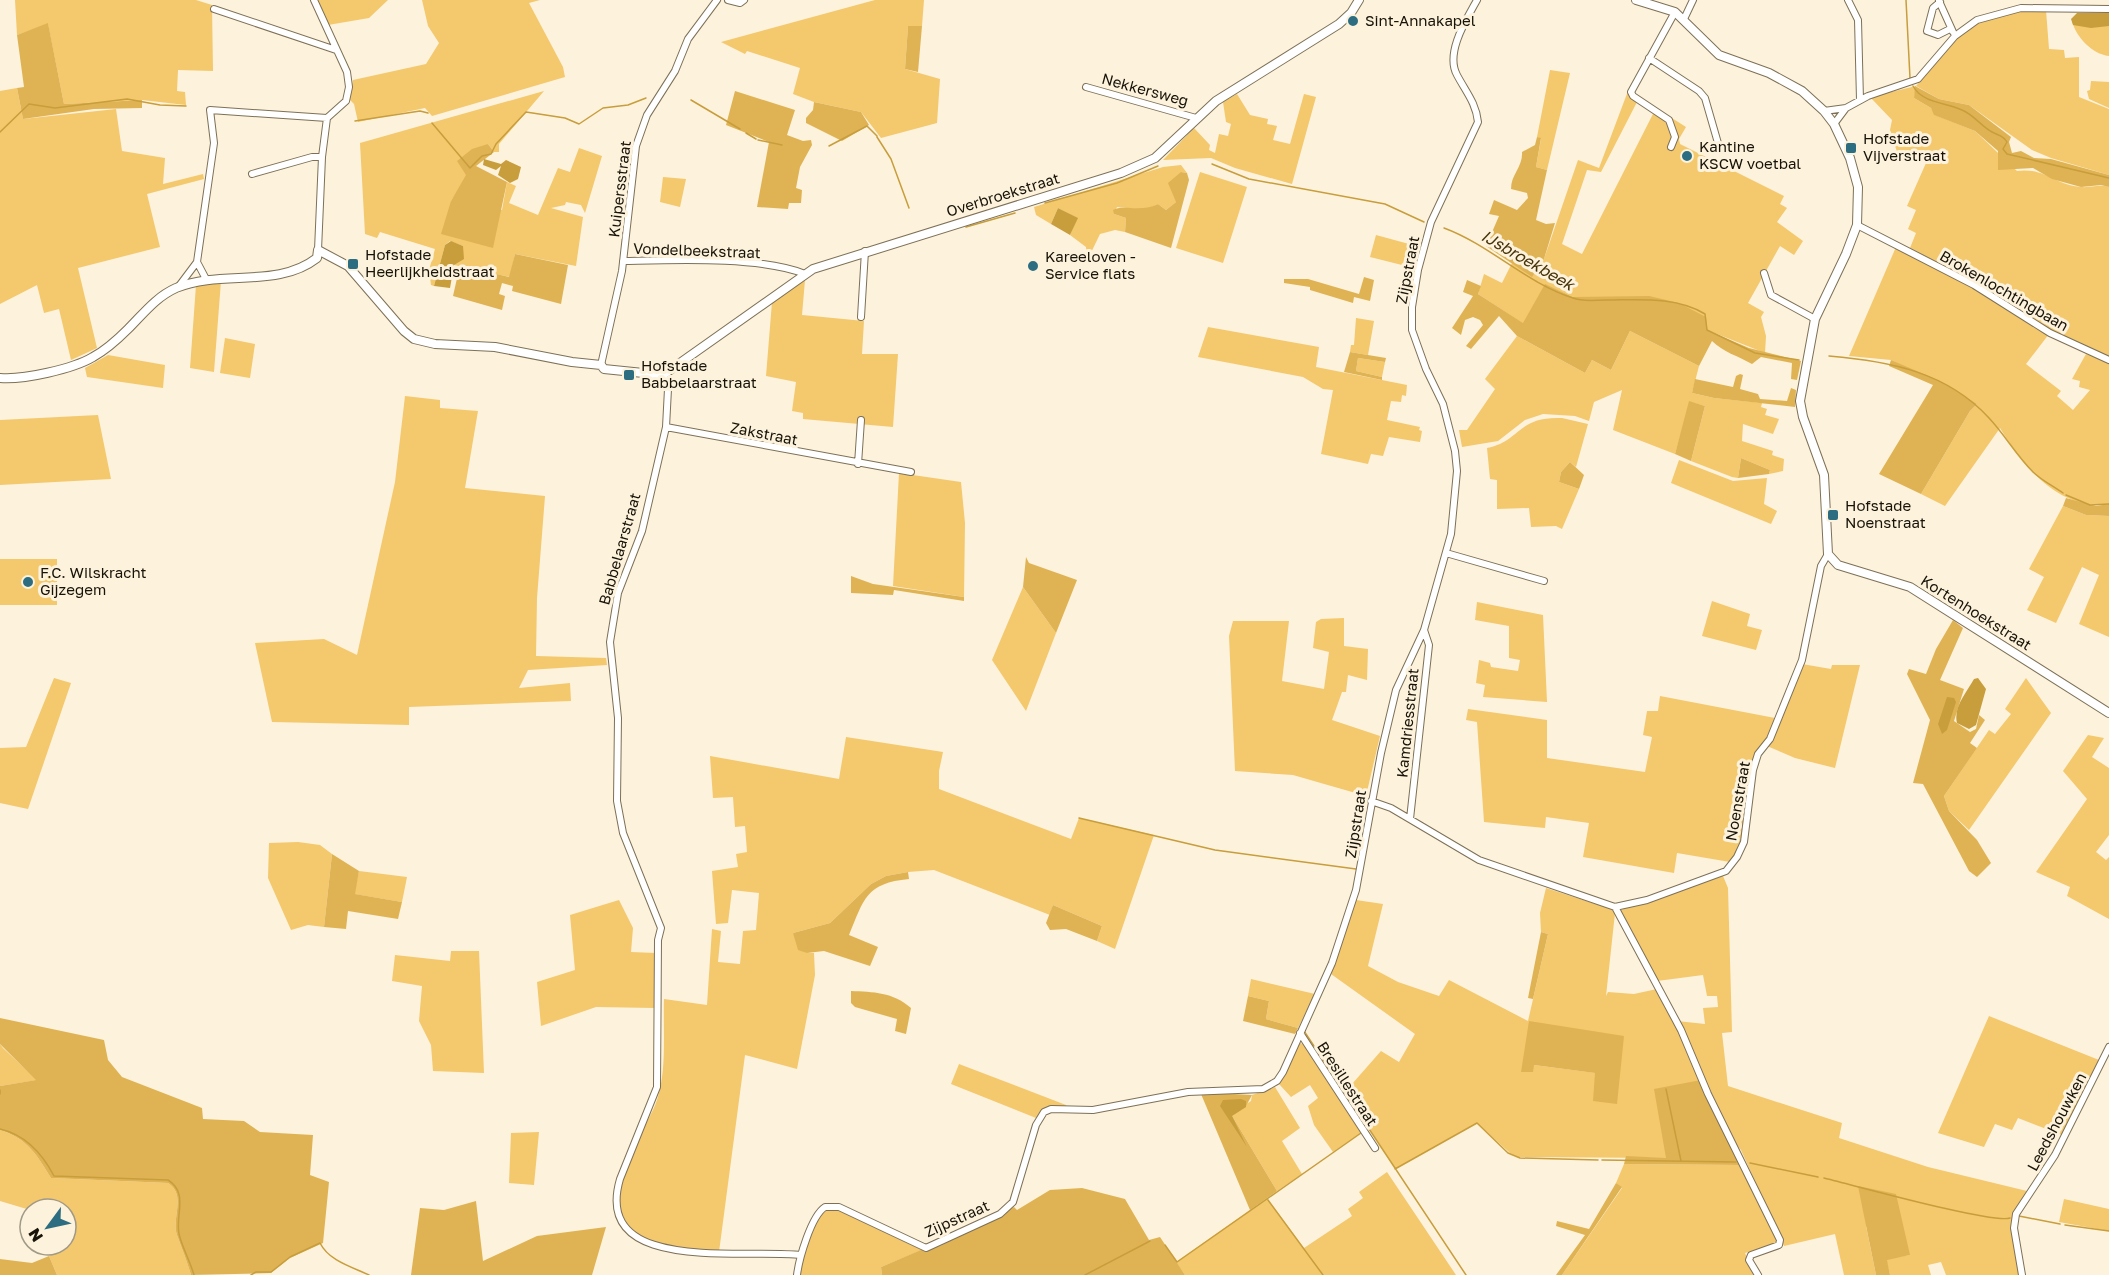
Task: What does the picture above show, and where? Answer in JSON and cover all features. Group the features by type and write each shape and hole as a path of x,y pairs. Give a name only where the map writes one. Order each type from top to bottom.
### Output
{"street":[{"path":"0,378 41,373 81,363 108,346 155,300 178,287 206,279 275,275 294,271 316,258 322,157 327,118 346,101 350,87 347,72 314,0"},
{"name":"Kuipersstraat","path":"601,365 623,261 636,146 641,128 652,104 675,71 688,39 717,0"},
{"path":"728,0 740,3 744,0"},
{"name":"Overbroekstraat","path":"663,375 805,274 865,251 1052,195 1148,162 1165,151 1196,118 1227,93 1344,20 1359,0"},
{"name":"Zijpstraat","path":"801,1255 816,1216 821,1209 831,1206 839,1207 920,1246 934,1246 1000,1214 1013,1202 1036,1125 1044,1112 1060,1108 1093,1110 1202,1090 1263,1089 1277,1081 1283,1072 1332,963 1356,890 1371,801 1396,690 1424,630 1446,553 1456,501 1455,451 1443,404 1426,369 1412,330 1412,307 1418,270 1431,222 1479,122 1477,107 1456,72 1454,59 1462,27 1477,0"},
{"path":"1636,0 1675,12 1719,55 1788,83 1824,111 1834,124 1845,146 1856,180 1859,199 1857,225 1815,319 1800,401 1803,417 1824,475 1828,554"},
{"path":"1684,19 1693,0"},
{"path":"1848,0 1858,20 1860,100"},
{"path":"1931,0 1939,1"},
{"path":"1939,1 1955,36"},
{"path":"1939,1 1933,8 1927,31 1938,36 1950,29"},
{"path":"1824,111 1846,108 1860,100 1918,79 1955,36 1977,20 2021,8 2109,9"},
{"path":"214,9 336,50"},
{"path":"1671,147 1675,137 1669,120 1633,96 1631,92 1675,12"},
{"path":"1649,58 1699,91 1705,98 1720,150"},
{"name":"Nekkersweg","path":"1086,87 1196,118"},
{"path":"1834,124 1846,108"},
{"path":"178,287 197,262 214,143 210,110 327,118"},
{"path":"252,174 312,157 322,157"},
{"name":"Brokenlochtingbaan","path":"1857,225 1974,285 2050,333 2109,360"},
{"path":"318,250 348,266 404,331 414,339 435,344 495,347 572,362 601,365 604,369 663,375"},
{"path":"861,317 865,251"},
{"name":"Vondelbeekstraat","path":"623,261 718,261 759,265 805,274"},
{"path":"197,262 206,279"},
{"path":"1764,273 1771,296 1815,319"},
{"name":"Babbelaarstraat","path":"663,375 668,389 666,427 642,531 618,593 610,642 618,718 617,801 623,832 661,928 658,940 657,1087 620,1179 616,1194 616,1218 628,1236 642,1244 690,1256 801,1255"},
{"path":"858,464 861,420"},
{"name":"Zakstraat","path":"666,427 911,472"},
{"path":"1446,553 1544,581"},
{"name":"Kortenhoekstraat","path":"1828,554 1838,566 1910,587 2109,713"},
{"name":"Noenstraat","path":"1615,907 1647,900 1714,877 1726,871 1737,857 1746,833 1753,770 1758,754 1776,726 1782,703 1802,660 1821,566 1828,554"},
{"name":"Kamdriesstraat","path":"1410,819 1429,645 1424,630"},
{"path":"1371,801 1410,819 1442,841 1479,861 1615,907 1681,1030 1718,1115 1780,1240 1779,1245 1751,1255 1749,1260 1758,1275"},
{"name":"Bresillestraat","path":"1300,1033 1375,1148"},
{"name":"Leedshouwken","path":"2022,1275 2014,1228 2016,1214 2055,1155 2109,1047"},
{"path":"797,1275 801,1255"}],"shaded area":[{"path":"15,0 196,0 212,5 213,71 178,70 177,91 185,92 186,105 142,100 64,104 48,24 17,35"},
{"path":"317,0 388,0 369,18 328,25"},
{"path":"422,0 540,0 529,3 563,67 565,77 432,116 425,108 358,122 354,104 350,100 353,80 426,64 439,43 428,26"},
{"path":"875,0 924,0 922,26 908,26 905,69 940,79 937,123 881,138 861,112 814,102 793,94 800,68 747,51 745,54 721,42"},
{"path":"2019,10 2046,10 2049,49 2064,50 2065,58 2079,57 2079,97 2109,109 2109,175 2032,150 1969,105 1939,99 1916,86 1960,35 1982,20"},
{"path":"2077,13 2109,13 2109,26 2091,28 2073,25 2071,19"},
{"path":"2109,20 2109,56 2097,52 2086,44 2077,33 2072,21"},
{"path":"48,23 64,104 142,100 142,108 94,109 23,119 17,88 24,87 17,35"},
{"path":"908,26 922,26 918,72 905,69"},
{"path":"1550,70 1570,73 1547,170 1536,167 1541,139 1537,137"},
{"path":"2091,81 2109,82 2109,108 2089,99 2087,91 2090,90"},
{"path":"1915,86 1939,99 1969,105 2011,137 2009,142 2012,153 2021,151 2034,158 2051,159 2109,175 2109,187 2101,185 2081,187 2052,179 2033,168 1998,170 1998,151 1975,131 1934,115 1931,108 1914,98"},
{"path":"1916,86 1914,98 1931,108 1935,115 1975,131 2017,171 2035,172 2072,186 2109,187 2109,358 2049,329 1998,295 1910,248 1916,233 1908,229 1916,210 1907,206 1926,163 1897,152 1890,130 1892,120 1870,97"},
{"path":"17,88 23,119 116,109 122,151 165,158 163,184 203,174 204,179 147,194 160,247 78,268 97,348 71,360 59,309 44,313 37,285 0,304 0,91"},
{"path":"544,91 499,144 499,152 494,152 488,144 451,201 502,210 507,182 516,186 509,203 538,215 558,168 570,172 579,148 602,156 585,213 581,205 566,202 565,205 551,208 583,217 576,266 515,254 510,277 454,265 463,246 450,241 445,245 434,286 431,285 429,270 435,249 380,232 377,238 365,234 360,143"},
{"path":"735,91 795,110 787,135 803,141 811,140 812,145 800,167 796,188 802,190 801,203 789,203 788,209 757,207 769,142 726,125"},
{"path":"1628,91 1629,97 1637,102 1601,172 1587,170 1562,244 1582,254 1656,108 1686,127 1679,139 1680,144 1784,196 1780,204 1787,208 1777,222 1803,241 1794,255 1780,246 1748,303 1764,312 1761,317 1766,336 1765,353 1707,330 1573,297 1546,285 1524,324 1478,294 1484,274 1502,283 1512,263 1532,276 1544,259 1578,160 1599,168"},
{"path":"1237,94 1250,115 1268,119 1267,124 1277,126 1273,140 1290,144 1304,94 1316,97 1292,184 1235,168 1211,158 1163,160 1194,128 1210,145 1209,150 1215,153 1219,134 1228,136 1231,124 1226,122 1223,102"},
{"path":"814,102 861,112 869,125 842,141 806,123 806,118 813,110"},
{"path":"1537,137 1541,138 1536,167 1547,170 1536,220 1546,224 1555,223 1544,259 1532,277 1486,246 1499,216 1489,214 1494,200 1517,210 1528,198 1527,193 1511,189 1521,162 1522,152 1535,145"},
{"path":"488,144 494,152 476,166 507,182 493,248 441,234 451,201 466,175 457,161 472,149"},
{"path":"484,159 501,164 506,160 521,167 518,179 510,183 498,175 501,166 496,170 483,165"},
{"path":"1181,165 1187,173 1181,172 1176,202 1166,210 1158,204 1146,210 1117,207 1114,214 1126,218 1125,232 1115,230 1100,234 1087,261 1086,247 1070,235 1077,218 1058,208 1051,224 1036,215 1034,207 1163,167"},
{"path":"1181,172 1187,173 1189,180 1171,248 1125,232 1126,218 1114,214 1113,210 1145,208 1158,204 1166,210 1176,202 1168,183"},
{"path":"1200,172 1247,187 1223,263 1176,248"},
{"path":"663,177 686,179 680,207 660,202"},
{"path":"1058,208 1078,218 1070,235 1051,224"},
{"path":"1376,235 1420,247 1414,268 1370,257"},
{"path":"451,241 463,246 464,259 454,265 450,288 434,286 445,245"},
{"path":"1896,247 1974,286 2049,334 2026,364 2061,391 2057,396 2073,410 2090,390 2079,387 2080,381 2072,379 2086,354 2109,361 2109,504 2091,504 2074,500 2044,483 2031,471 2000,428 1945,506 1921,494 1970,411 1977,404 1891,360 1849,356"},
{"path":"515,254 568,265 561,304 512,291 513,286 502,283 499,294 505,296 502,310 453,296 460,265 509,277"},
{"path":"1364,277 1374,280 1370,301 1354,297 1353,303 1310,290 1310,287 1284,283 1284,279 1308,279 1359,294"},
{"path":"805,280 802,315 864,321 862,354 898,354 893,427 803,419 803,413 792,411 796,382 766,376 772,302"},
{"path":"1467,280 1481,286 1478,294 1523,323 1545,284 1573,297 1649,296 1679,303 1706,317 1707,330 1749,348 1801,361 1797,380 1791,379 1792,363 1761,357 1752,364 1712,341 1699,366 1630,331 1611,370 1592,360 1585,373 1517,336 1499,316 1471,349 1466,346 1483,325 1480,320 1473,317 1465,320 1461,335 1452,328 1473,296 1463,292"},
{"path":"221,281 214,372 190,368 196,285"},
{"path":"1356,318 1374,321 1368,355 1350,352 1351,345 1354,345"},
{"path":"1208,327 1319,347 1316,367 1407,385 1406,396 1402,395 1401,402 1391,401 1387,420 1420,427 1419,430 1422,431 1420,442 1389,437 1383,456 1371,454 1368,464 1321,454 1333,390 1323,389 1303,377 1198,357"},
{"path":"1630,331 1699,366 1692,393 1714,398 1762,403 1761,407 1767,409 1765,415 1779,419 1773,434 1743,424 1742,441 1773,451 1772,455 1784,459 1783,471 1769,474 1770,470 1741,458 1738,478 1691,461 1705,406 1690,402 1675,454 1613,430 1622,390 1594,402 1589,421 1575,416 1543,414 1525,420 1498,441 1462,447 1459,430 1467,430 1495,389 1485,379 1517,336 1585,373 1592,360 1611,370"},
{"path":"225,338 255,344 250,378 220,373"},
{"path":"1350,352 1386,358 1385,362 1358,358 1356,371 1382,377 1382,380 1344,372"},
{"path":"108,355 165,365 163,388 87,377 85,368"},
{"path":"1358,358 1385,362 1382,377 1356,371"},
{"path":"1891,360 1940,381 1977,404 1970,411 1921,494 1879,474 1933,385 1889,366"},
{"path":"1743,375 1740,389 1758,394 1760,399 1787,401 1791,388 1796,390 1795,407 1714,398 1692,393 1695,379 1733,387 1736,376"},
{"path":"405,396 440,400 440,408 478,411 465,488 545,496 537,598 536,656 606,658 607,665 528,670 519,688 570,683 571,701 409,707 409,725 272,722 255,643 324,639 357,655 395,482"},
{"path":"1689,401 1705,406 1691,461 1675,454"},
{"path":"98,415 111,479 0,485 0,420"},
{"path":"1562,418 1588,424 1576,467 1570,462 1561,472 1559,482 1579,489 1562,529 1556,526 1531,527 1529,508 1497,509 1497,480 1490,479 1487,448 1498,445 1536,421"},
{"path":"1741,458 1770,470 1769,474 1738,478"},
{"path":"1679,460 1733,481 1767,478 1764,504 1777,511 1771,524 1671,483"},
{"path":"1570,462 1584,475 1579,489 1559,482 1561,472"},
{"path":"899,473 961,482 965,523 964,597 893,586"},
{"path":"2066,498 2096,506 2109,504 2109,516 2086,515 2063,506"},
{"path":"2063,506 2086,515 2109,516 2109,637 2079,624 2099,575 2082,567 2056,623 2027,610 2044,577 2029,569"},
{"path":"1026,557 1029,563 1077,580 1056,633 1023,587"},
{"name":"F.C. Wilskracht Gijzegem","path":"0,559 57,559 57,605 0,605"},
{"path":"851,576 873,584 964,597 964,601 894,590 893,595 851,593"},
{"path":"1023,587 1056,633 1026,711 992,660"},
{"path":"1712,601 1750,614 1747,626 1762,630 1756,650 1702,636"},
{"path":"1477,602 1543,615 1547,702 1483,697 1485,685 1476,683 1479,660 1490,663 1491,667 1518,671 1520,660 1509,658 1509,626 1475,620"},
{"path":"1344,618 1344,646 1368,649 1367,680 1348,675 1346,692 1342,692 1332,720 1380,736 1366,796 1293,775 1235,771 1229,636 1233,621 1289,621 1282,681 1324,689 1329,652 1313,648 1316,622 1321,619"},
{"path":"1953,620 1963,628 1940,680 1964,689 1954,721 1970,732 1976,729 1979,715 1985,720 1970,743 1977,748 1944,796 1949,811 1977,840 1991,863 1977,877 1969,871 1923,784 1913,783 1930,720 1907,674 1909,669 1926,674 1936,649"},
{"path":"1802,664 1831,669 1832,665 1860,665 1835,768 1795,758 1767,746 1782,716"},
{"path":"54,678 71,683 28,809 0,803 0,748 26,747"},
{"path":"1978,678 1986,689 1976,725 1969,729 1957,723 1957,711 1974,679"},
{"path":"2026,678 2051,713 1969,830 1949,811 1944,796 1989,730 1995,734 2011,714 2005,709"},
{"path":"1660,696 1775,718 1772,729 1753,759 1740,847 1730,862 1677,853 1674,873 1583,857 1589,823 1546,817 1545,828 1484,822 1477,722 1466,720 1468,709 1547,720 1547,758 1645,772 1652,737 1643,735 1647,711 1658,711"},
{"path":"1947,697 1954,698 1956,702 1947,730 1942,734 1938,724"},
{"path":"2088,735 2104,738 2092,757 2109,768 2109,835 2096,852 2106,860 2109,857 2109,919 2067,896 2070,887 2036,872 2087,799 2063,771"},
{"path":"846,737 943,752 939,771 939,789 1071,839 1079,818 1154,835 1115,949 1097,941 1102,926 1053,905 1050,915 934,870 886,876 871,884 830,923 793,933 807,953 814,953 815,975 797,1069 745,1055 719,1252 689,1249 644,1238 630,1230 622,1216 620,1198 625,1173 637,1141 655,1105 660,1088 663,1063 664,999 707,1005 712,929 721,931 718,962 740,964 743,931 756,930 759,893 732,890 728,923 716,924 712,871 738,867 736,854 747,852 745,826 735,827 733,797 713,798 710,756 839,779"},
{"path":"298,842 320,845 332,854 324,927 308,925 291,930 268,878 269,843"},
{"path":"332,854 359,871 355,894 402,902 398,919 348,911 346,929 324,927"},
{"path":"359,871 407,877 402,902 354,894"},
{"path":"908,872 909,879 884,884 868,895 849,935 878,947 870,966 824,951 807,953 798,950 793,933 830,923 871,884 886,876"},
{"path":"1723,876 1728,888 1732,1032 1722,1033 1728,1086 1842,1123 1839,1138 1928,1167 2027,1191 2012,1217 2019,1275 1946,1275 1941,1262 1928,1265 1931,1275 1890,1275 1886,1259 1910,1255 1866,1226 1876,1275 1844,1275 1835,1234 1784,1246 1741,1150 1736,1144 1677,1021 1705,1024 1703,1008 1718,1007 1717,996 1707,996 1703,975 1657,981 1620,913 1621,910"},
{"path":"1546,888 1611,909 1615,913 1606,996 1608,992 1634,994 1657,989 1675,1019 1701,1080 1666,1158 1518,1157 1510,1153 1477,1123 1395,1169 1345,1092 1381,1051 1399,1062 1415,1034 1331,974 1356,900 1383,904 1368,966 1398,982 1439,996 1449,980 1528,1021 1548,934 1541,932 1540,913","holes":["1624,1036 1596,1073 1534,1065"]},
{"path":"619,900 633,928 631,952 656,953 655,1008 596,1007 541,1026 537,982 575,970 570,915"},
{"path":"1053,905 1102,926 1097,941 1066,929 1050,930 1046,923"},
{"path":"1541,932 1548,934 1533,999 1528,998"},
{"path":"451,951 479,951 484,1073 433,1071 431,1045 419,1021 422,986 392,981 395,955 450,961"},
{"path":"1251,979 1315,994 1298,1028 1266,1019 1269,1001 1248,996"},
{"path":"851,991 890,996 911,1008 906,1034 895,1031 897,1019 855,1007 851,1003"},
{"path":"1248,996 1269,1001 1266,1019 1298,1028 1295,1034 1243,1021"},
{"path":"1989,1016 2099,1060 2062,1135 2018,1118 2012,1130 1995,1124 1984,1147 1938,1133"},
{"path":"0,1018 104,1040 108,1060 122,1077 202,1108 203,1119 244,1121 260,1132 313,1135 310,1175 329,1182 323,1243 290,1258 271,1273 191,1275 177,1235 177,1194 168,1183 51,1178 30,1148 9,1133 0,1130 0,1086 36,1080 0,1044"},
{"path":"1529,1021 1624,1036 1617,1104 1593,1101 1595,1073 1534,1065 1533,1072 1521,1072"},
{"path":"1300,1043 1303,1044 1361,1133 1333,1152 1314,1125 1308,1106 1318,1098 1310,1085 1291,1097 1279,1084"},
{"path":"0,1044 3,1048 37,1080 0,1086"},
{"path":"959,1064 1066,1106 1051,1106 1036,1118 951,1084"},
{"path":"1701,1080 1742,1165 1624,1164 1626,1156 1666,1158 1654,1089"},
{"path":"1275,1087 1300,1128 1282,1141 1302,1174 1277,1191 1231,1114 1251,1101 1252,1095"},
{"path":"1201,1094 1252,1095 1246,1106 1231,1114 1277,1191 1250,1210"},
{"path":"1223,1100 1246,1101 1246,1107 1232,1116 1247,1147 1220,1106"},
{"path":"0,1130 9,1133 30,1148 51,1178 168,1183 177,1194 177,1235 191,1275 57,1275 49,1257 78,1257 78,1197 18,1197 18,1206 0,1201"},
{"path":"539,1132 534,1185 509,1183 511,1133"},
{"path":"1624,1164 1742,1165 1777,1239 1775,1244 1745,1253 1755,1275 1562,1275 1622,1188 1616,1183"},
{"path":"1387,1172 1456,1275 1185,1275 1176,1262 1267,1198 1304,1248 1352,1216 1348,1209 1363,1198 1359,1192"},
{"path":"1616,1183 1622,1187 1562,1275 1556,1275 1585,1235 1556,1226 1557,1221 1589,1229"},
{"path":"1858,1186 1896,1194 1910,1255 1887,1260 1890,1275 1876,1275"},
{"path":"1082,1188 1125,1199 1149,1240 1160,1237 1185,1275 882,1275 881,1267 921,1250 940,1246 1014,1207 1017,1210 1050,1190"},
{"path":"2064,1199 2109,1209 2109,1231 2059,1222"},
{"path":"476,1201 483,1261 537,1236 606,1227 592,1275 411,1275 420,1208 444,1210"},
{"path":"827,1209 838,1210 922,1250 881,1267 882,1275 800,1275 813,1229 817,1220"},
{"path":"49,1257 57,1275 0,1275 0,1259 32,1263"}],"waterway":[{"path":"1906,0 1910,78"},
{"path":"1913,86 1917,92 1929,99 1966,112 1988,130 2002,137 2007,142 2003,149 2007,154 2109,178"},
{"name":"IJsbroekbeek","path":"432,123 470,168 482,156 491,154 496,144 526,112 565,118 579,124 603,108 628,105 646,98"},
{"name":"IJsbroekbeek","path":"0,132 29,104 55,108 127,99 160,105 186,106"},
{"name":"IJsbroekbeek","path":"691,100 740,129"},
{"name":"IJsbroekbeek","path":"355,121 420,111 428,113"},
{"name":"IJsbroekbeek","path":"829,146 867,126 877,136"},
{"name":"IJsbroekbeek","path":"746,133 756,139"},
{"name":"IJsbroekbeek","path":"877,137 891,159 909,208"},
{"name":"IJsbroekbeek","path":"758,140 782,145"},
{"name":"IJsbroekbeek","path":"1212,164 1249,179 1385,204 1424,222"},
{"name":"IJsbroekbeek","path":"1045,203 1117,183 1158,166"},
{"name":"IJsbroekbeek","path":"966,227 1015,213"},
{"name":"IJsbroekbeek","path":"1444,228 1477,244 1539,283 1573,298 1657,300 1682,304 1705,314 1707,330 1755,353 1799,360"},
{"name":"IJsbroekbeek","path":"1829,356 1895,366 1936,379 1955,390 1973,402 1989,418 2033,472 2063,493"},
{"name":"IJsbroekbeek","path":"2066,495 2090,505 2109,504"},
{"path":"1079,818 1215,850 1356,869"},
{"path":"1304,1031 1466,1275"},
{"path":"1666,1089 1681,1161"},
{"path":"1395,1169 1477,1123 1508,1153 1520,1158 1598,1160"},
{"path":"0,1129 18,1136 32,1146 54,1176 168,1180 174,1185 180,1198 179,1234 194,1275"},
{"path":"1165,1245 1177,1262 1361,1133"},
{"path":"1602,1160 1736,1162"},
{"path":"1750,1163 1818,1177"},
{"path":"1824,1178 1951,1210 2010,1218"},
{"path":"1268,1200 1323,1275"},
{"path":"2019,1216 2060,1224"},
{"path":"2065,1225 2109,1231"},
{"path":"1085,1275 1150,1241"},
{"path":"251,1275 256,1272 271,1272 290,1257 320,1243 335,1259 369,1275"}],"place":[{"name":"Sint-Annakapel","path":"1353,21"},
{"name":"Hofstade Vijverstraat","path":"1851,148"},
{"name":"Kantine KSCW voetbal","path":"1687,156"},
{"name":"Hofstade Heerlijkheidstraat","path":"353,264"},
{"name":"Kareeloven - Service flats","path":"1033,266"},
{"name":"Hofstade Babbelaarstraat","path":"629,375"},
{"name":"Hofstade Noenstraat","path":"1833,515"},
{"name":"F.C. Wilskracht Gijzegem","path":"28,582"}]}
